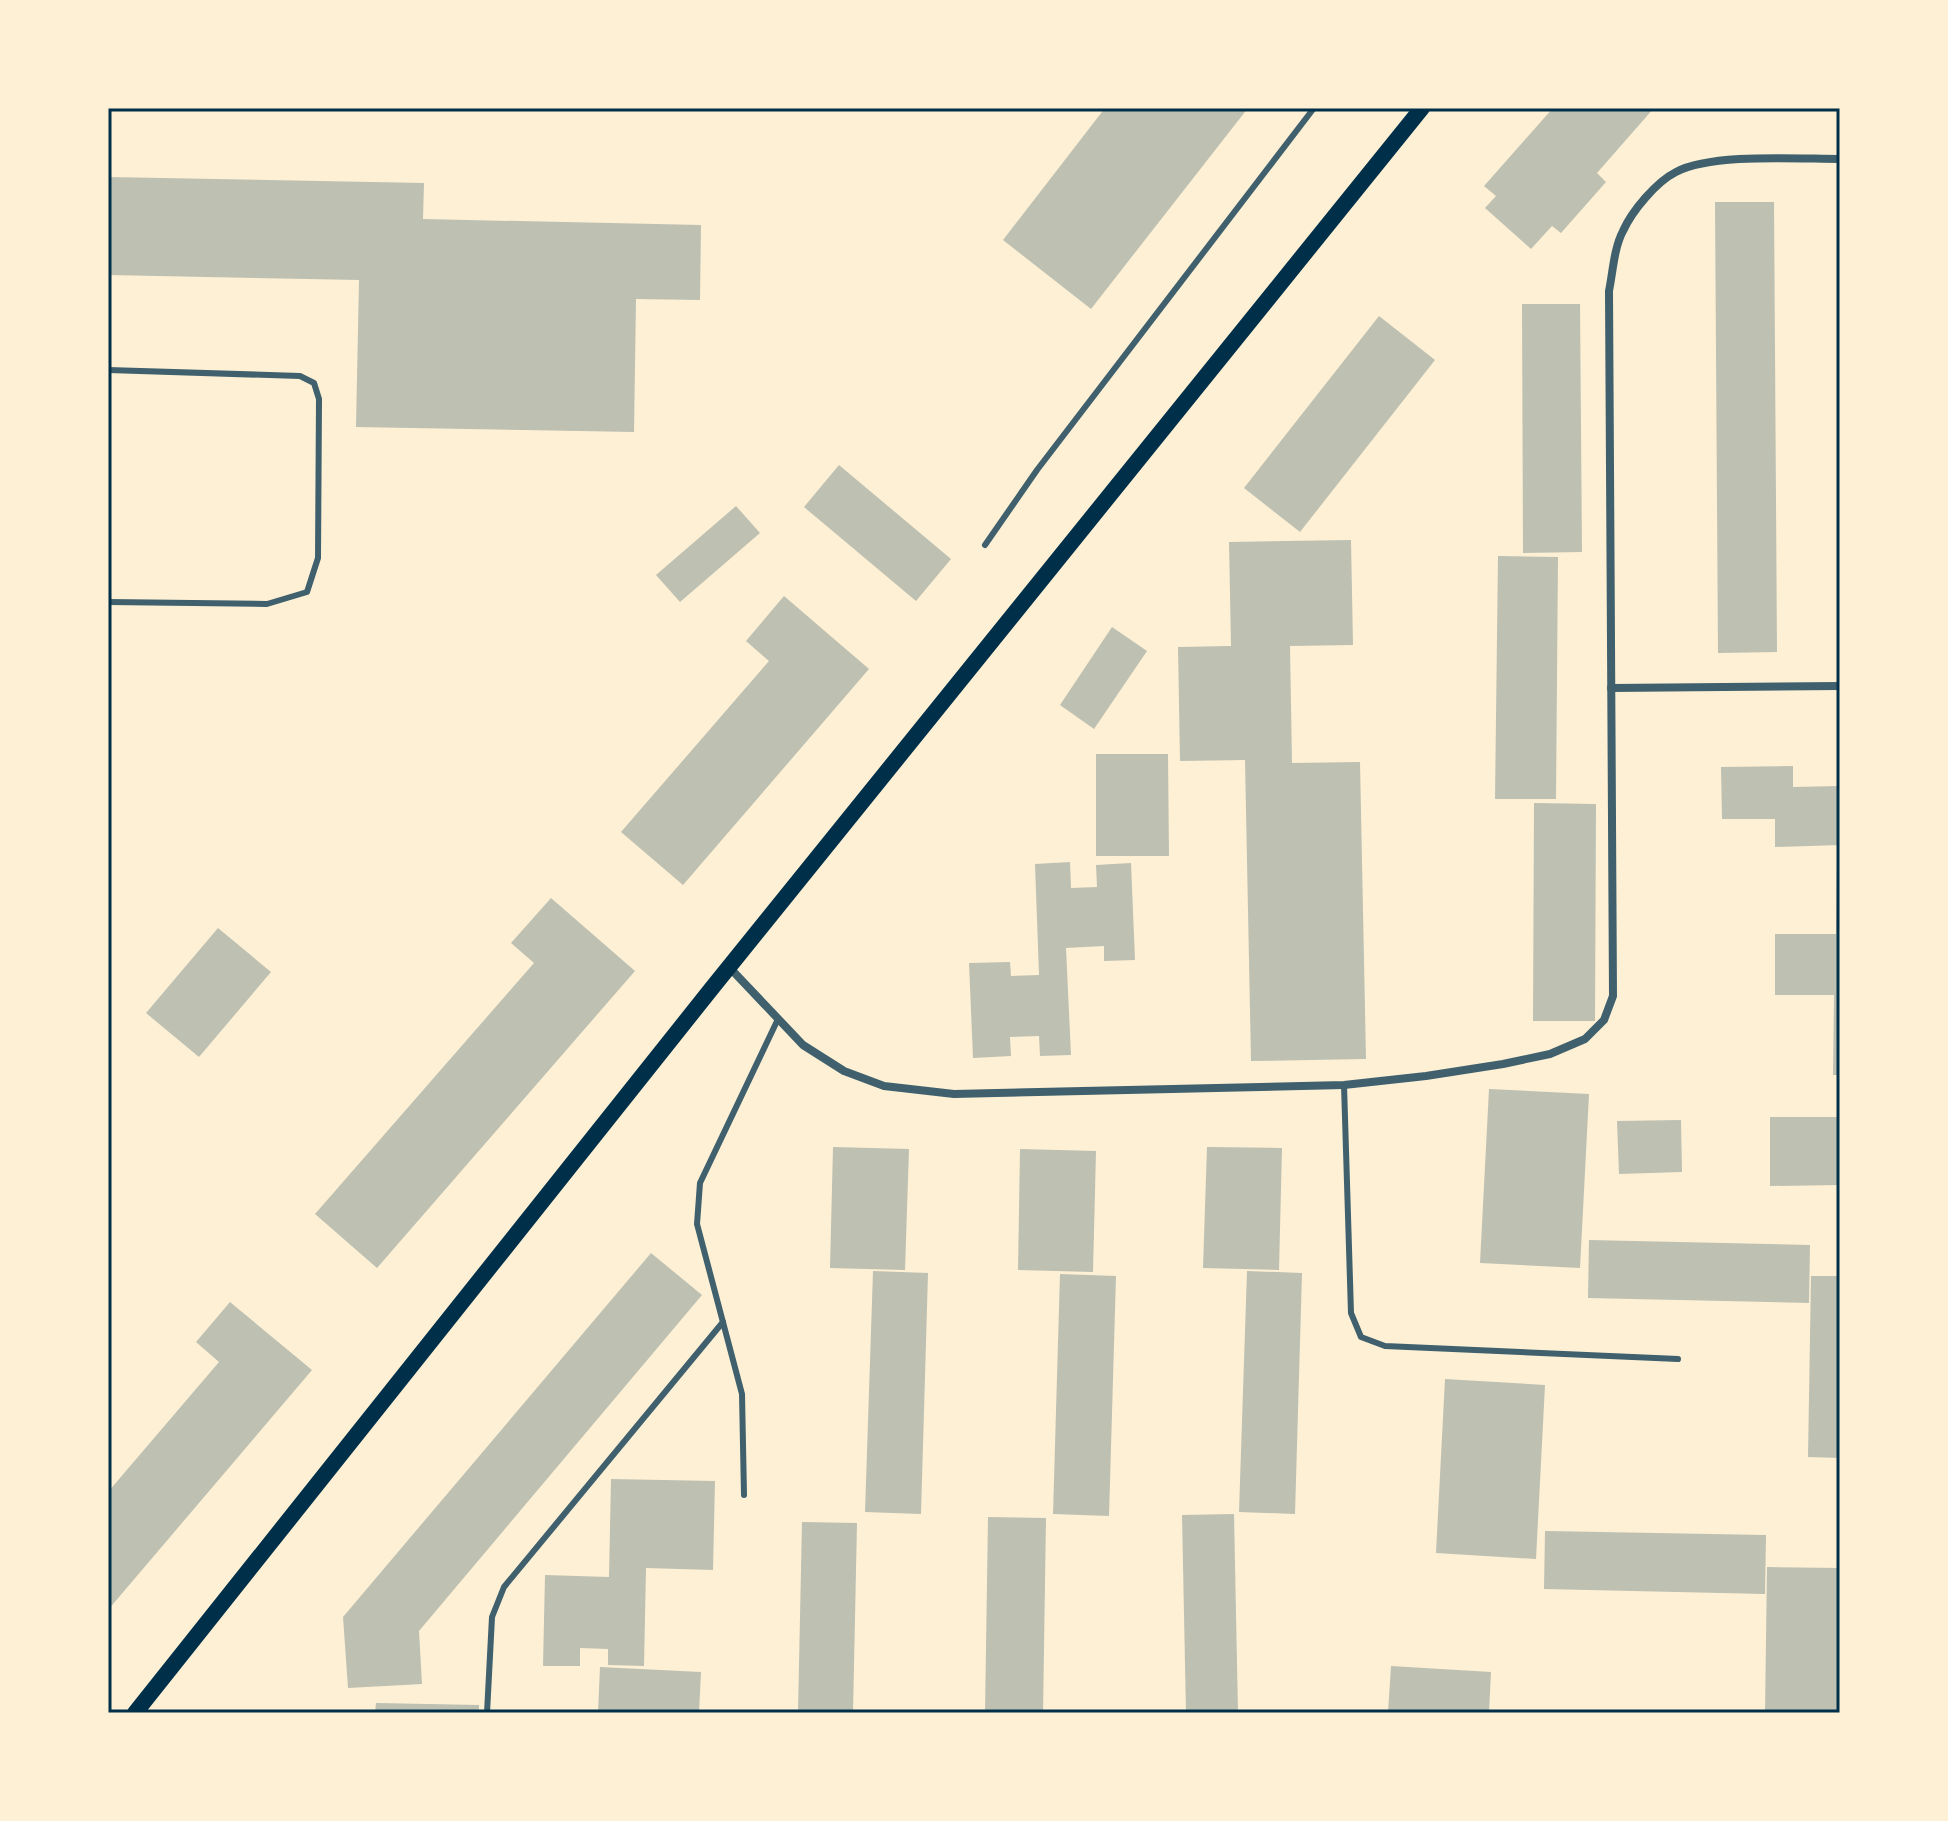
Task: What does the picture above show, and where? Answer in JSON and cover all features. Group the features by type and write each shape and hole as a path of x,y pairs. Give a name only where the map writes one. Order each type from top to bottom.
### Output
{"main road":[{"path":"135,1713 728,967 1422,108"}],"street":[{"path":"728,967 803,1045 844,1071 884,1086 954,1094 1344,1085 1503,1064 1550,1054 1585,1039 1604,1020 1613,996 1609,291 1623,231 1645,197 1674,172 1701,163 1744,159 1840,159"},
{"path":"1611,688 1840,686"}],"lane":[{"path":"985,545 1037,470 1314,108"},
{"path":"108,370 300,376 314,383 319,399 318,558 307,592 267,604 108,602"},
{"path":"744,1495 742,1394 697,1224 700,1183 778,1019"},
{"path":"1344,1085 1351,1313 1361,1337 1385,1346 1678,1359"},
{"path":"487,1713 492,1617 504,1587 723,1322"}],"building":[{"path":"1105,108 1248,108 1091,309 1003,240"},
{"path":"1553,108 1654,108 1597,173 1606,182 1561,233 1552,226 1531,249 1485,208 1496,196 1484,186"},
{"path":"108,177 424,183 423,219 701,225 700,300 636,299 634,432 356,427 359,280 108,275"},
{"path":"1715,202 1774,202 1777,652 1718,653"},
{"path":"1522,304 1580,304 1582,552 1523,553"},
{"path":"1379,316 1435,360 1300,532 1244,488"},
{"path":"839,465 951,559 916,601 804,507"},
{"path":"736,506 760,533 680,602 656,575"},
{"path":"1351,540 1353,645 1290,646 1292,763 1360,762 1366,1059 1251,1061 1245,760 1180,761 1178,647 1231,646 1229,542"},
{"path":"1498,556 1558,557 1556,799 1495,799"},
{"path":"784,596 869,669 683,885 621,832 769,661 746,641"},
{"path":"1112,627 1147,651 1094,729 1060,705"},
{"path":"1096,754 1168,754 1169,856 1096,856"},
{"path":"1793,766 1793,787 1840,786 1840,845 1775,847 1775,819 1722,819 1721,767"},
{"path":"1534,803 1596,804 1595,1021 1533,1021"},
{"path":"1070,862 1071,888 1097,887 1096,865 1131,863 1135,960 1104,961 1104,946 1066,948 1071,1055 1040,1056 1039,1036 1010,1037 1011,1056 973,1058 969,963 1010,962 1011,976 1039,975 1035,864"},
{"path":"1837,863 1840,863 1840,1075 1833,1075 1834,995 1775,995 1775,934 1836,934"},
{"path":"551,898 635,971 377,1268 315,1214 534,963 511,943"},
{"path":"218,928 271,972 199,1057 146,1013"},
{"path":"1489,1089 1589,1094 1580,1268 1480,1263"},
{"path":"1770,1117 1840,1117 1840,1185 1770,1186"},
{"path":"1681,1120 1682,1172 1619,1174 1617,1121"},
{"path":"833,1147 909,1149 905,1270 830,1268"},
{"path":"1207,1147 1282,1148 1279,1270 1203,1268"},
{"path":"1020,1149 1096,1151 1093,1272 1018,1270"},
{"path":"1589,1240 1810,1245 1809,1303 1588,1298"},
{"path":"651,1253 702,1295 419,1631 422,1684 348,1688 343,1617"},
{"path":"873,1271 928,1273 921,1514 865,1512"},
{"path":"1247,1271 1302,1273 1295,1514 1239,1512"},
{"path":"1060,1274 1116,1276 1109,1516 1053,1514"},
{"path":"1811,1276 1840,1276 1840,1458 1808,1457"},
{"path":"230,1302 312,1370 108,1610 108,1492 219,1362 196,1342"},
{"path":"1445,1379 1545,1385 1536,1559 1436,1553"},
{"path":"611,1479 715,1481 713,1570 646,1568 644,1666 608,1665 608,1649 580,1648 580,1666 543,1666 545,1575 609,1577"},
{"path":"1234,1514 1238,1713 1186,1713 1182,1515"},
{"path":"988,1517 1046,1518 1043,1713 985,1713"},
{"path":"802,1522 857,1523 853,1713 798,1713"},
{"path":"1545,1531 1766,1535 1765,1594 1544,1589"},
{"path":"1767,1567 1840,1568 1840,1713 1765,1713"},
{"path":"1391,1666 1491,1672 1489,1713 1388,1713"},
{"path":"600,1667 701,1672 699,1713 598,1713"},
{"path":"376,1703 479,1705 479,1713 375,1713"}]}
